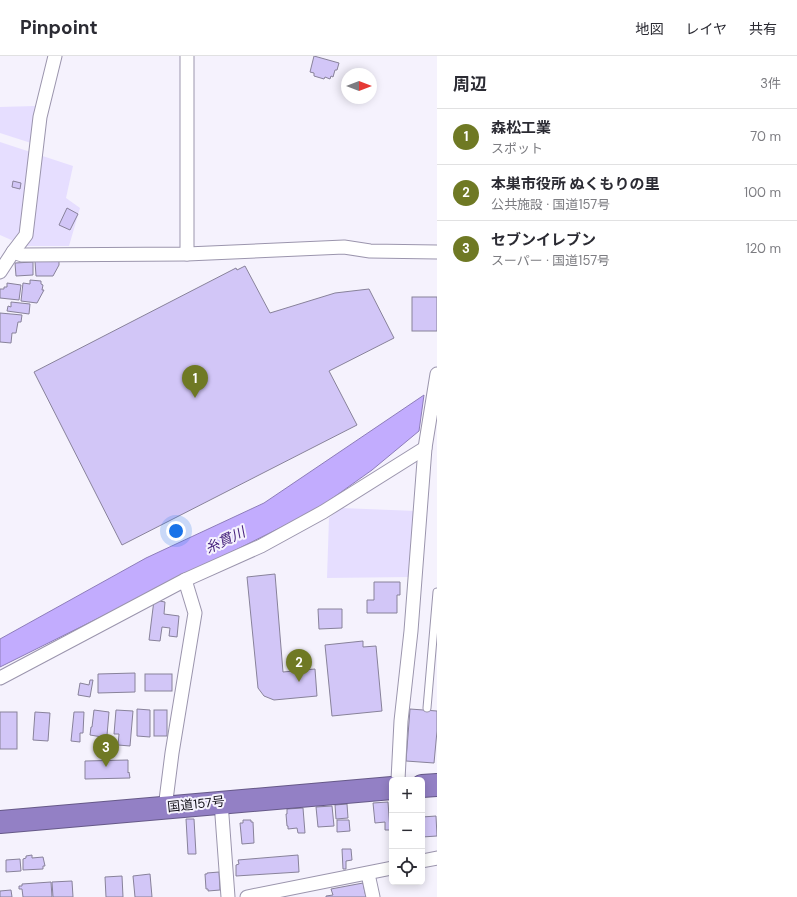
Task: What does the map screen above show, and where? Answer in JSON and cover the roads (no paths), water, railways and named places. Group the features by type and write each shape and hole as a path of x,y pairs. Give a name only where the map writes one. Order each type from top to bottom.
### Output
{"highway":[{"path":"425,786 437,786"},
{"name":"国道157号","path":"0,822 389,788"}],"street":[{"path":"0,272 12,252 26,235 40,117 55,56"},
{"path":"187,56 187,254"},
{"path":"12,252 22,255 187,254 344,247 370,251 437,252"},
{"path":"398,777 425,448 437,374"},
{"path":"0,678 185,580 261,546 323,512 425,448"},
{"path":"165,808 172,753 195,613 185,580"},
{"path":"221,802 228,897"},
{"path":"425,860 437,858"},
{"path":"247,897 389,869"},
{"path":"368,874 374,897"}],"lane":[{"path":"427,708 435,644 437,593"}],"water":[{"name":"糸貫川","path":"424,395 419,431 372,470 316,510 0,667 0,639 146,558 264,503"}],"place":[{"name":"森松工業","path":"195,398"},
{"name":"本巣市役所 ぬくもりの里","path":"299,682"},
{"name":"セブンイレブン","path":"106,767"}]}
